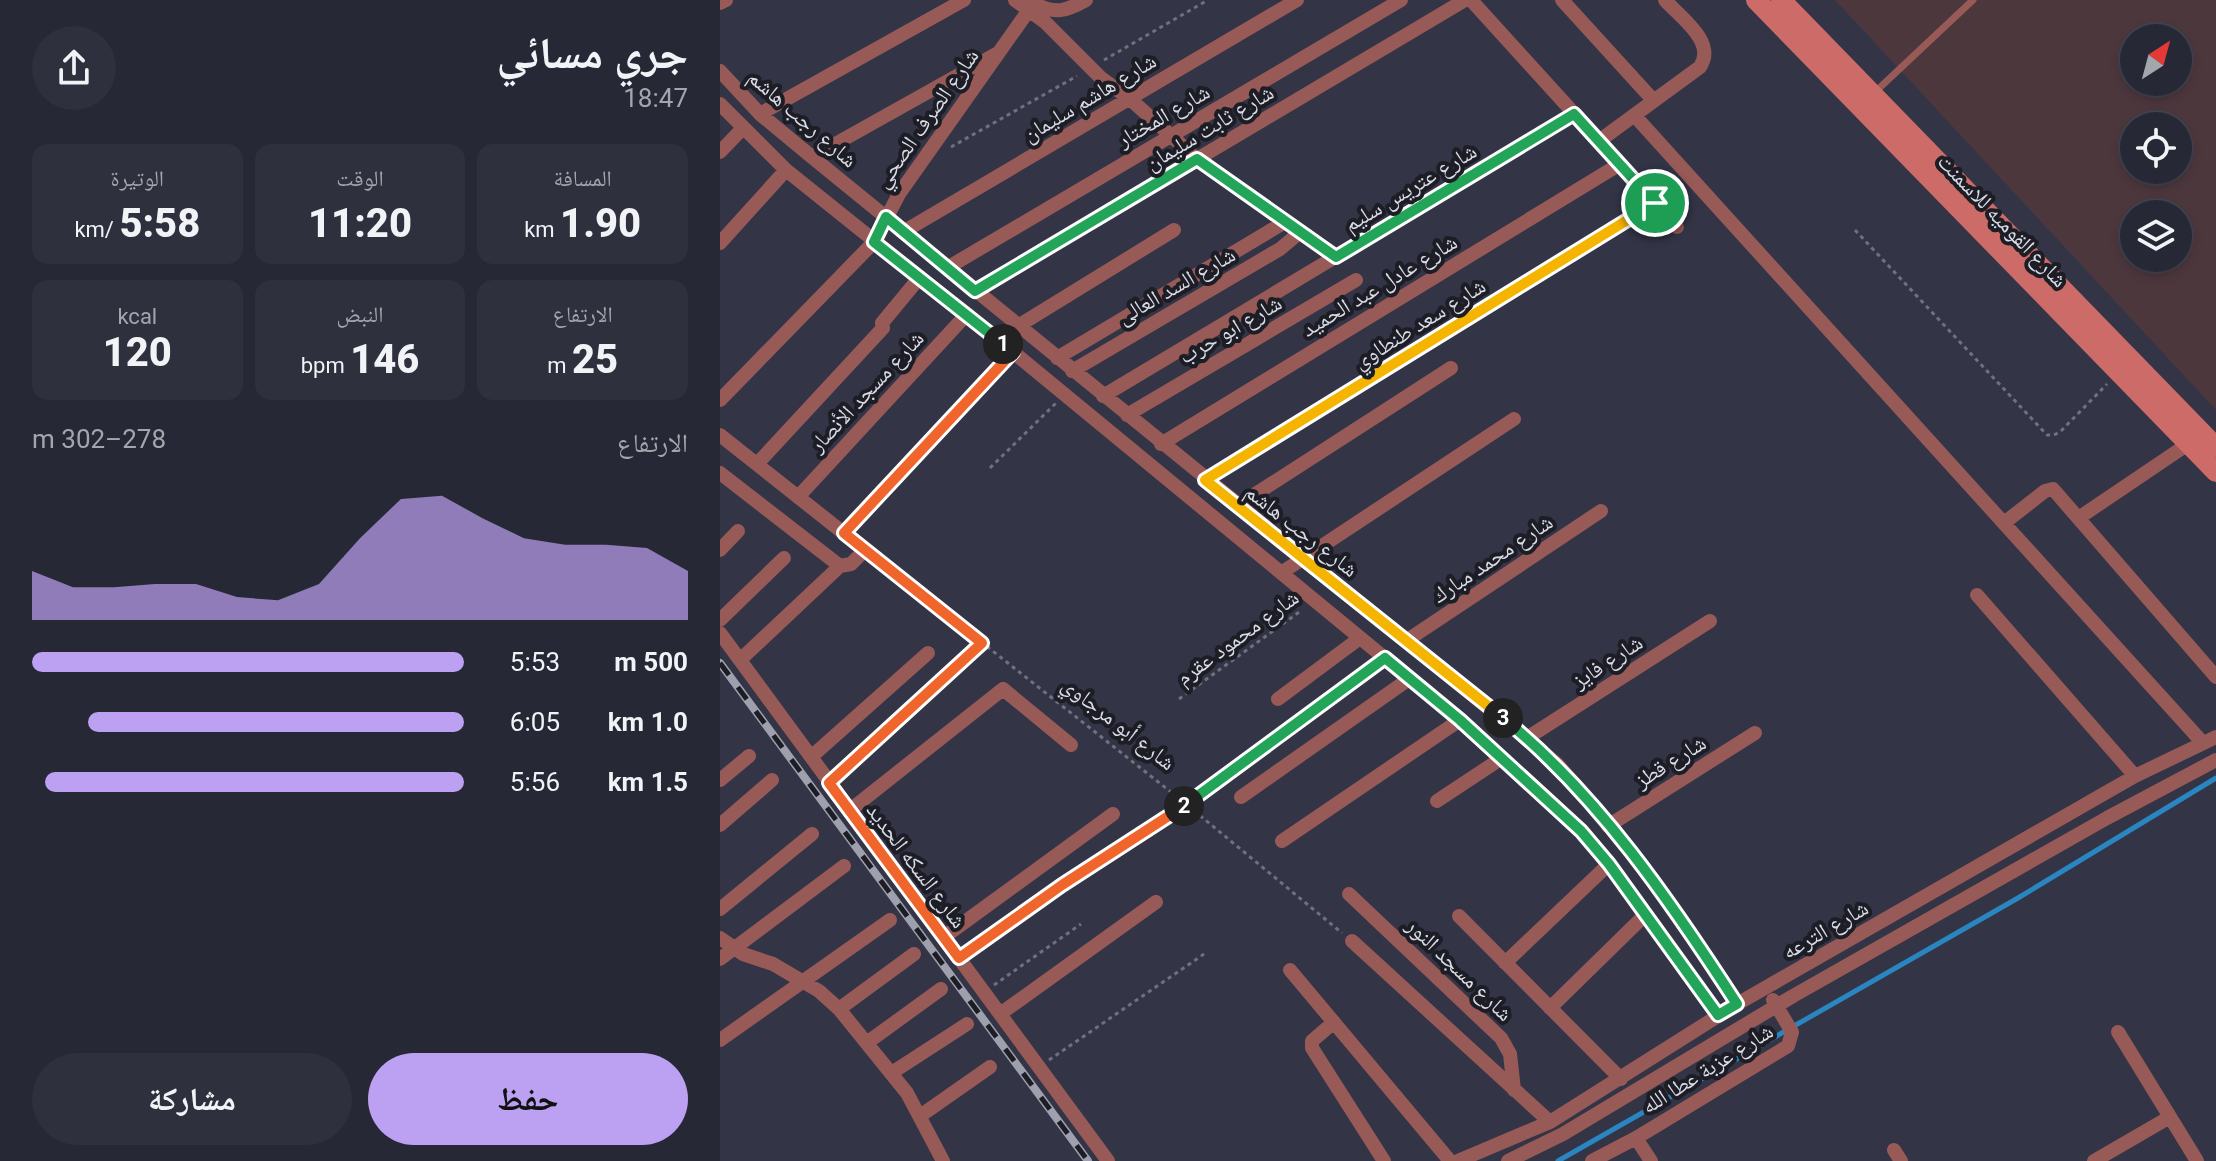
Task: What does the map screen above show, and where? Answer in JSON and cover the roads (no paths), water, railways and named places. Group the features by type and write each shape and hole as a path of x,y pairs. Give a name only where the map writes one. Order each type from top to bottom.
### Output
{"main road":[{"name":"شارع القوميه للاسمنت","path":"1756,0 1866,101 2095,336 2216,447"},
{"name":"شارع القوميه للاسمنت","path":"1781,0 1866,101"},
{"name":"شارع القوميه للاسمنت","path":"2095,336 2118,372 2216,472"}],"street":[{"path":"720,3 726,0"},
{"path":"760,114 964,0"},
{"path":"1015,0 1059,12 1086,0"},
{"name":"شارع هاشم سليمان","path":"903,232 1297,0"},
{"name":"شارع المختار","path":"947,268 1401,0"},
{"name":"شارع ثابت سليمان","path":"975,291 1465,0"},
{"path":"1471,0 1677,227"},
{"path":"1562,0 1654,101"},
{"path":"1599,141 1700,67 1706,55 1702,41 1665,0"},
{"path":"1033,5 1090,68 1197,159 1336,257"},
{"name":"شارع الصرف الصحي","path":"720,400 874,242 899,194 1033,5"},
{"path":"812,157 999,52"},
{"name":"شارع رجب هاشم","path":"720,71 760,114 1557,764 1612,830 1701,948 1737,1004"},
{"name":"شارع رجب هاشم","path":"720,104 786,170 967,314 1385,658 1550,801 1609,864 1718,1015"},
{"name":"شارع عتريس سليم","path":"1103,396 1574,114"},
{"path":"1634,115 2004,523 2209,740"},
{"path":"720,152 743,128"},
{"name":"شارع عادل عبد الحميد","path":"1161,444 1620,164"},
{"path":"720,243 786,170"},
{"name":"شارع سعد طنطاوي","path":"1205,480 1655,203"},
{"path":"1057,358 1285,222"},
{"path":"1018,326 1174,230"},
{"name":"شارع السد العالى","path":"1072,371 1280,249 1299,233"},
{"path":"757,464 883,328 882,323 920,277"},
{"name":"شارع ابو حرب","path":"1127,415 1356,280"},
{"name":"شارع مسجد الأنصار","path":"798,497 967,314"},
{"path":"844,533 1013,352"},
{"path":"1237,506 1451,368"},
{"path":"1281,573 1514,419"},
{"path":"720,435 865,550 851,564 840,566 740,660"},
{"path":"2080,517 2188,444"},
{"path":"720,473 840,566"},
{"path":"2004,523 2050,489 2061,496 2216,677"},
{"name":"شارع محمد مبارك","path":"1406,641 1601,511"},
{"path":"721,546 738,531"},
{"path":"720,620 784,558"},
{"path":"1977,595 2135,776"},
{"name":"شارع فايز","path":"1527,738 1710,621"},
{"name":"شارع السكه الحديد","path":"720,633 1108,1161"},
{"path":"1278,699 1360,638"},
{"path":"811,757 928,653"},
{"path":"1241,797 1409,679"},
{"path":"849,811 1003,689 1071,745"},
{"path":"1282,841 1460,720"},
{"name":"شارع قطز","path":"1595,848 1612,830 1755,733"},
{"name":"شارع الترعه","path":"1458,1161 1550,1122 1718,1015 2135,776 2209,740"},
{"path":"720,780 749,756"},
{"path":"1437,801 1502,758"},
{"name":"شارع الترعه","path":"1508,1161 1563,1134 1779,1011 1793,996 2129,805 2216,760"},
{"path":"720,825 772,780"},
{"path":"944,937 1113,814"},
{"path":"720,909 812,834"},
{"path":"1505,963 1609,864"},
{"path":"720,959 844,866"},
{"name":"شارع مسجد النور","path":"1349,894 1501,1038 1510,1054 1514,1090"},
{"path":"1000,1014 1156,902"},
{"path":"1550,1008 1645,915"},
{"path":"1459,916 1621,1079"},
{"path":"720,1040 890,920"},
{"path":"720,938 734,949 773,964 803,981 839,1009 893,1072 943,1161"},
{"path":"1352,941 1550,1122"},
{"path":"839,1009 914,954"},
{"path":"1290,970 1450,1161"},
{"name":"شارع عزبة عطا الله","path":"1592,1161 1636,1138 1788,1046 1792,1032 1765,988"},
{"path":"868,1042 941,989"},
{"path":"1334,1022 1312,1041 1312,1048 1384,1161"},
{"path":"893,1072 967,1024"},
{"path":"2118,1032 2197,1161"},
{"path":"920,1116 990,1067"},
{"path":"2094,1161 2170,1117"},
{"path":"1636,1138 1651,1161"}],"lane":[{"path":"1866,101 1973,0"}],"waterway":[{"path":"1558,1161 2018,898 2216,778"}],"railway":[{"path":"720,663 1088,1161"}]}
